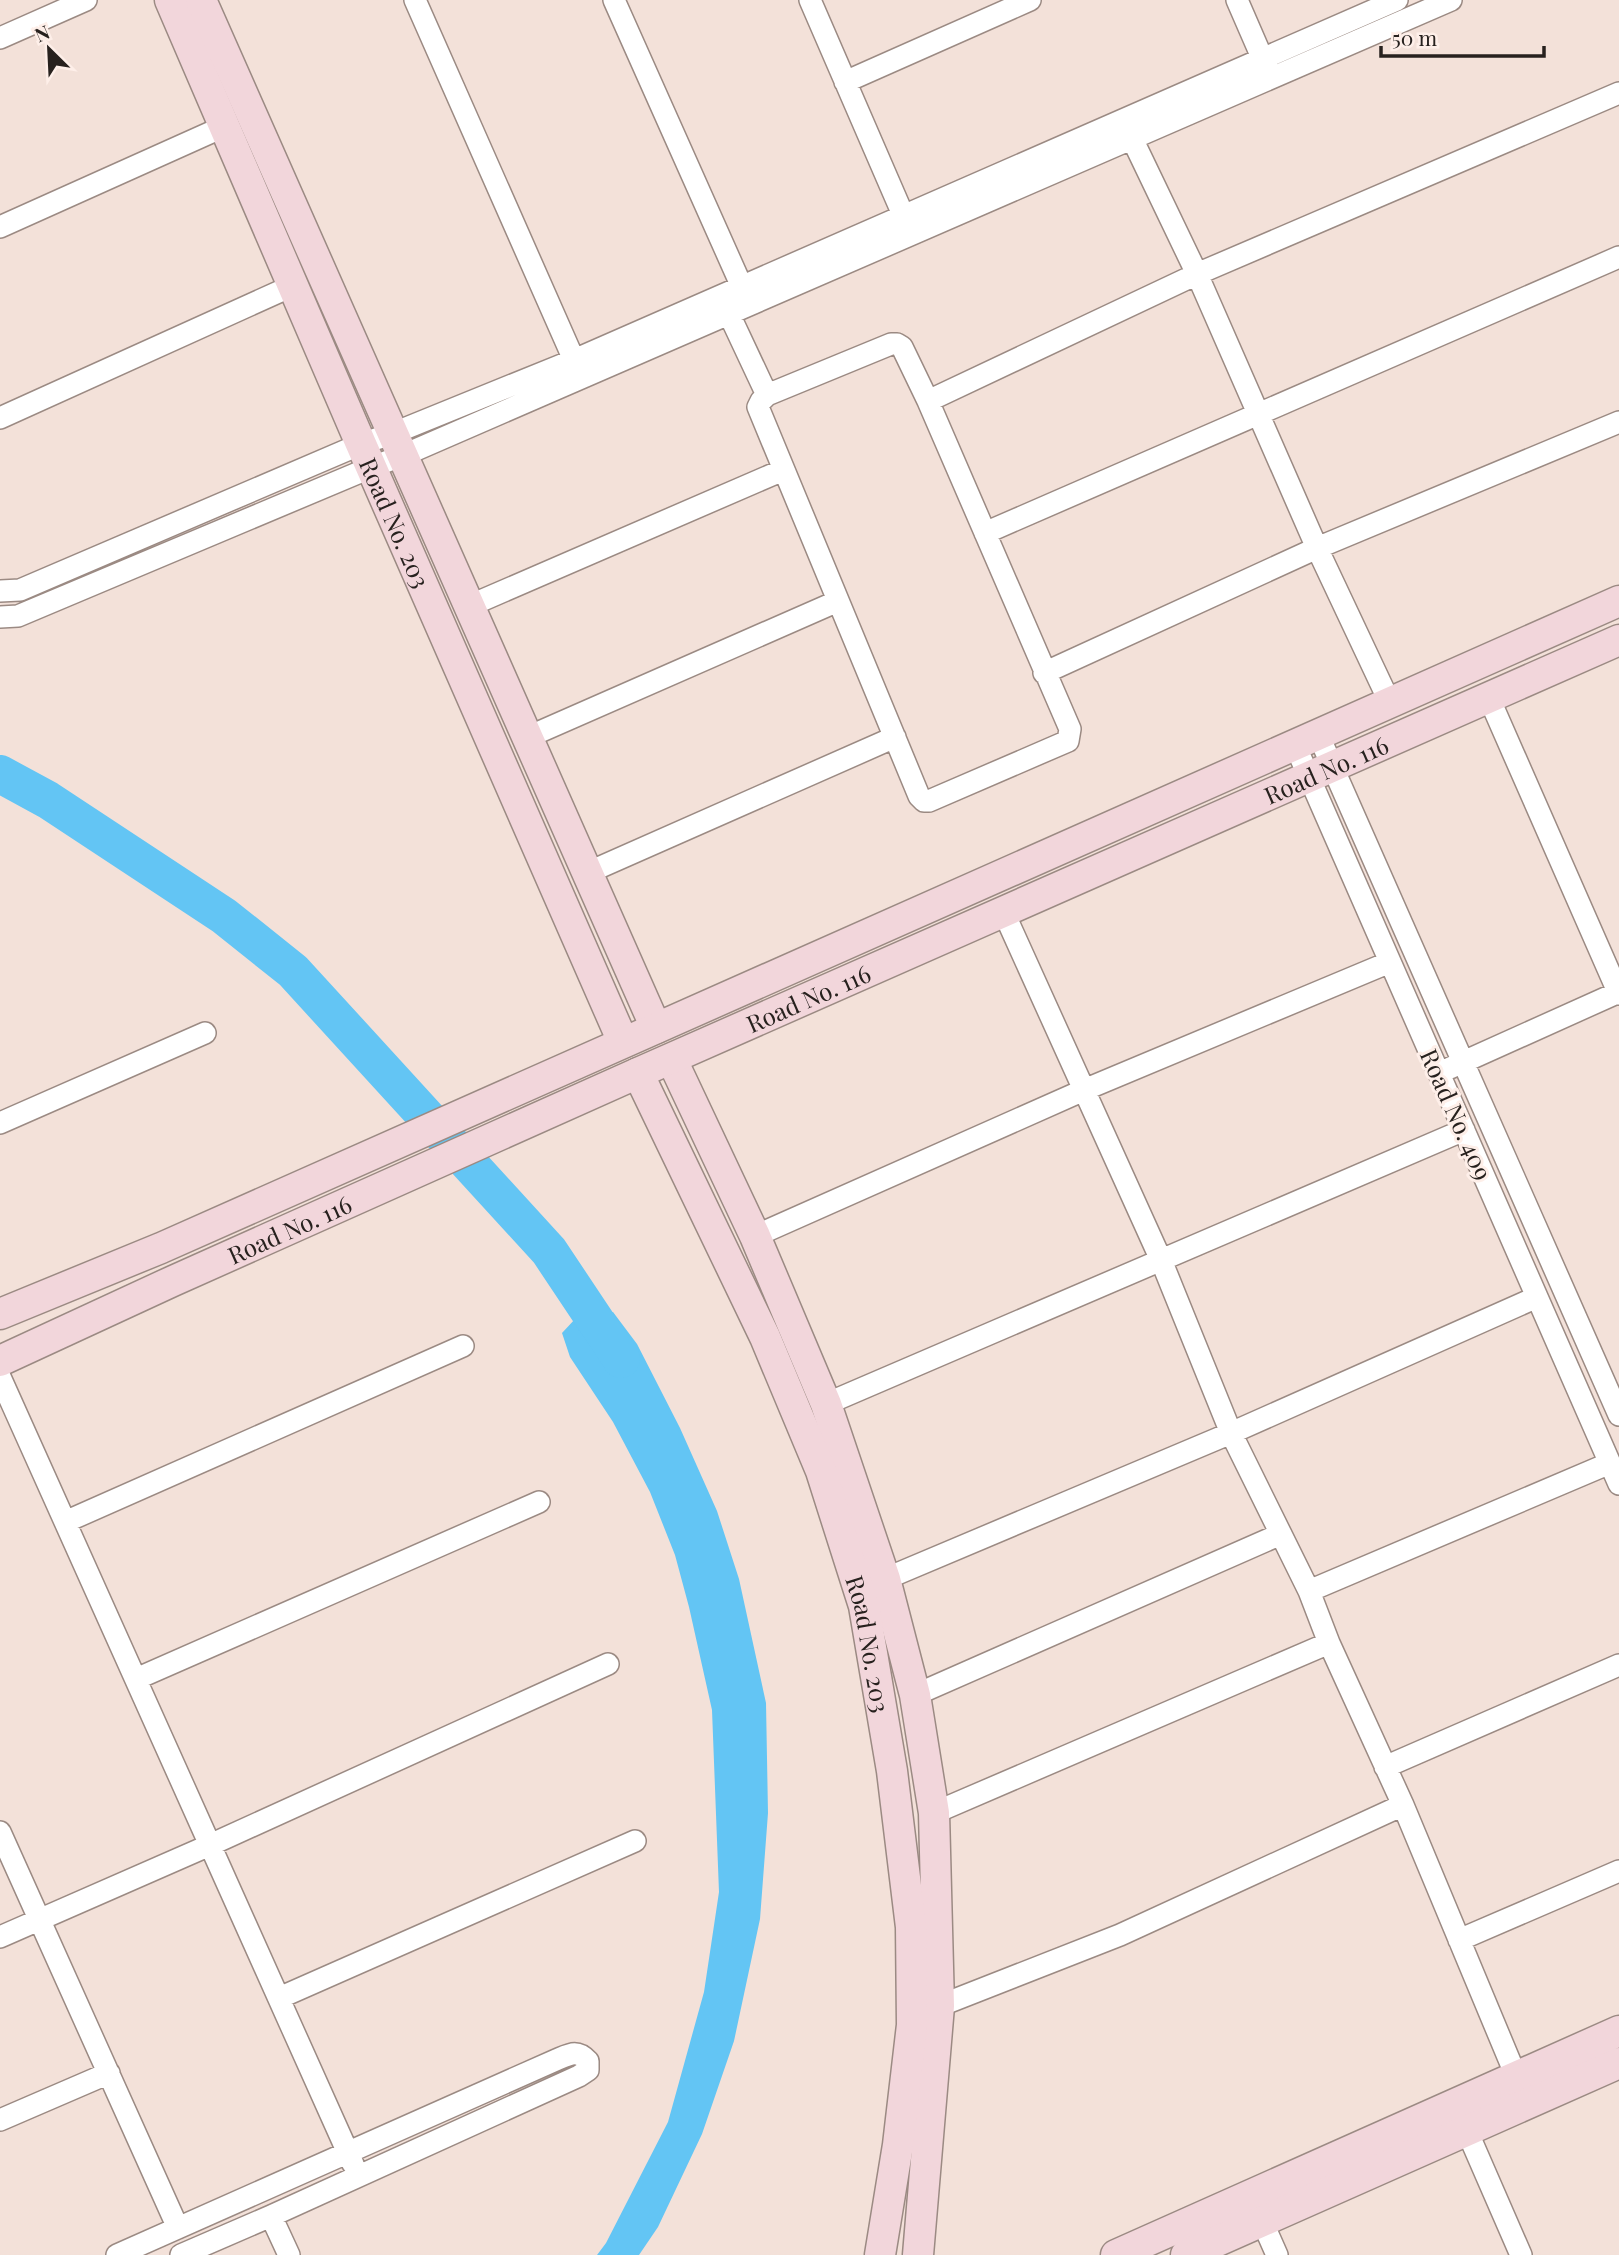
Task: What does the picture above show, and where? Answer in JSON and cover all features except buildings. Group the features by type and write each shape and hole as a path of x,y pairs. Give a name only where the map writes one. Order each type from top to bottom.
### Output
{"street":[{"path":"0,38 86,0"},
{"name":"Road No. 203","path":"170,0 623,1042"},
{"name":"Road No. 203","path":"201,0 656,1028"},
{"path":"415,0 574,360"},
{"path":"614,0 743,287"},
{"path":"810,0 904,217"},
{"path":"845,82 1030,0"},
{"path":"1237,0 1271,79"},
{"path":"0,591 20,590 729,314 1128,129 1262,58 1396,0"},
{"path":"399,444 574,360 904,217 1128,129 1271,79 1451,0"},
{"path":"928,401 1197,274 1619,93"},
{"path":"0,226 225,127"},
{"path":"1128,129 1197,274 1317,548 1390,703"},
{"path":"985,533 1619,257"},
{"path":"0,418 294,285"},
{"path":"729,314 767,396"},
{"path":"891,344 902,347 928,401 1070,729 1068,741 936,799 924,801 919,796 758,407 767,396 891,344"},
{"path":"1044,673 1317,548 1619,422"},
{"path":"0,617 18,616 366,455"},
{"path":"469,606 783,470"},
{"path":"528,737 838,601"},
{"name":"Road No. 116","path":"0,1314 161,1248 1619,601"},
{"name":"Road No. 116","path":"0,1361 161,1286 638,1073 1619,640"},
{"path":"1439,1073 1619,993 1489,698"},
{"path":"587,873 895,737"},
{"name":"Road No. 409","path":"1307,739 1390,962 1619,1484"},
{"name":"Road No. 409","path":"1321,772 1463,1062 1619,1415"},
{"path":"1004,912 1161,1260 1231,1433 1309,1591 1329,1643 1403,1805 1516,2076"},
{"path":"755,1236 1084,1090 1390,962"},
{"path":"0,1123 205,1033"},
{"path":"671,1060 755,1236 825,1404 885,1579 915,1695 934,1813 939,2006 918,2255"},
{"name":"Road No. 203","path":"638,1073 770,1349 821,1471 864,1606 892,1771 911,1927 912,2025 898,2145 880,2255"},
{"path":"825,1404 1464,1130"},
{"path":"885,1579 1231,1433 1537,1297"},
{"path":"65,1522 463,1346"},
{"path":"0,1377 359,2176"},
{"path":"1309,1591 1610,1463"},
{"path":"136,1679 539,1502"},
{"path":"915,1695 1281,1534"},
{"path":"934,1813 1329,1643"},
{"path":"0,1937 608,1664"},
{"path":"1385,1767 1619,1665"},
{"path":"939,2006 1119,1935 1403,1805"},
{"path":"0,1832 178,2228"},
{"path":"279,1998 635,1841"},
{"path":"1459,1940 1619,1871"},
{"path":"1116,2255 1619,2031"},
{"path":"117,2255 575,2052 582,2054 588,2061 588,2070 579,2076 181,2255"},
{"path":"1186,2255 1619,2063"},
{"path":"0,2120 108,2073"},
{"path":"1467,2131 1521,2255"},
{"path":"271,2216 289,2255"},
{"path":"1262,2221 1277,2255"}],"water":[{"path":"613,1312 637,1344 680,1428 717,1511 739,1579 766,1703 768,1813 760,1919 734,2041 702,2134 658,2227 639,2255 597,2255 606,2243 668,2122 704,1992 719,1892 712,1710 675,1555 650,1492 613,1422 570,1357 562,1333 576,1318"}],"waterway":[{"path":"0,774 48,800 224,916 293,971 549,1251 621,1359"}]}
